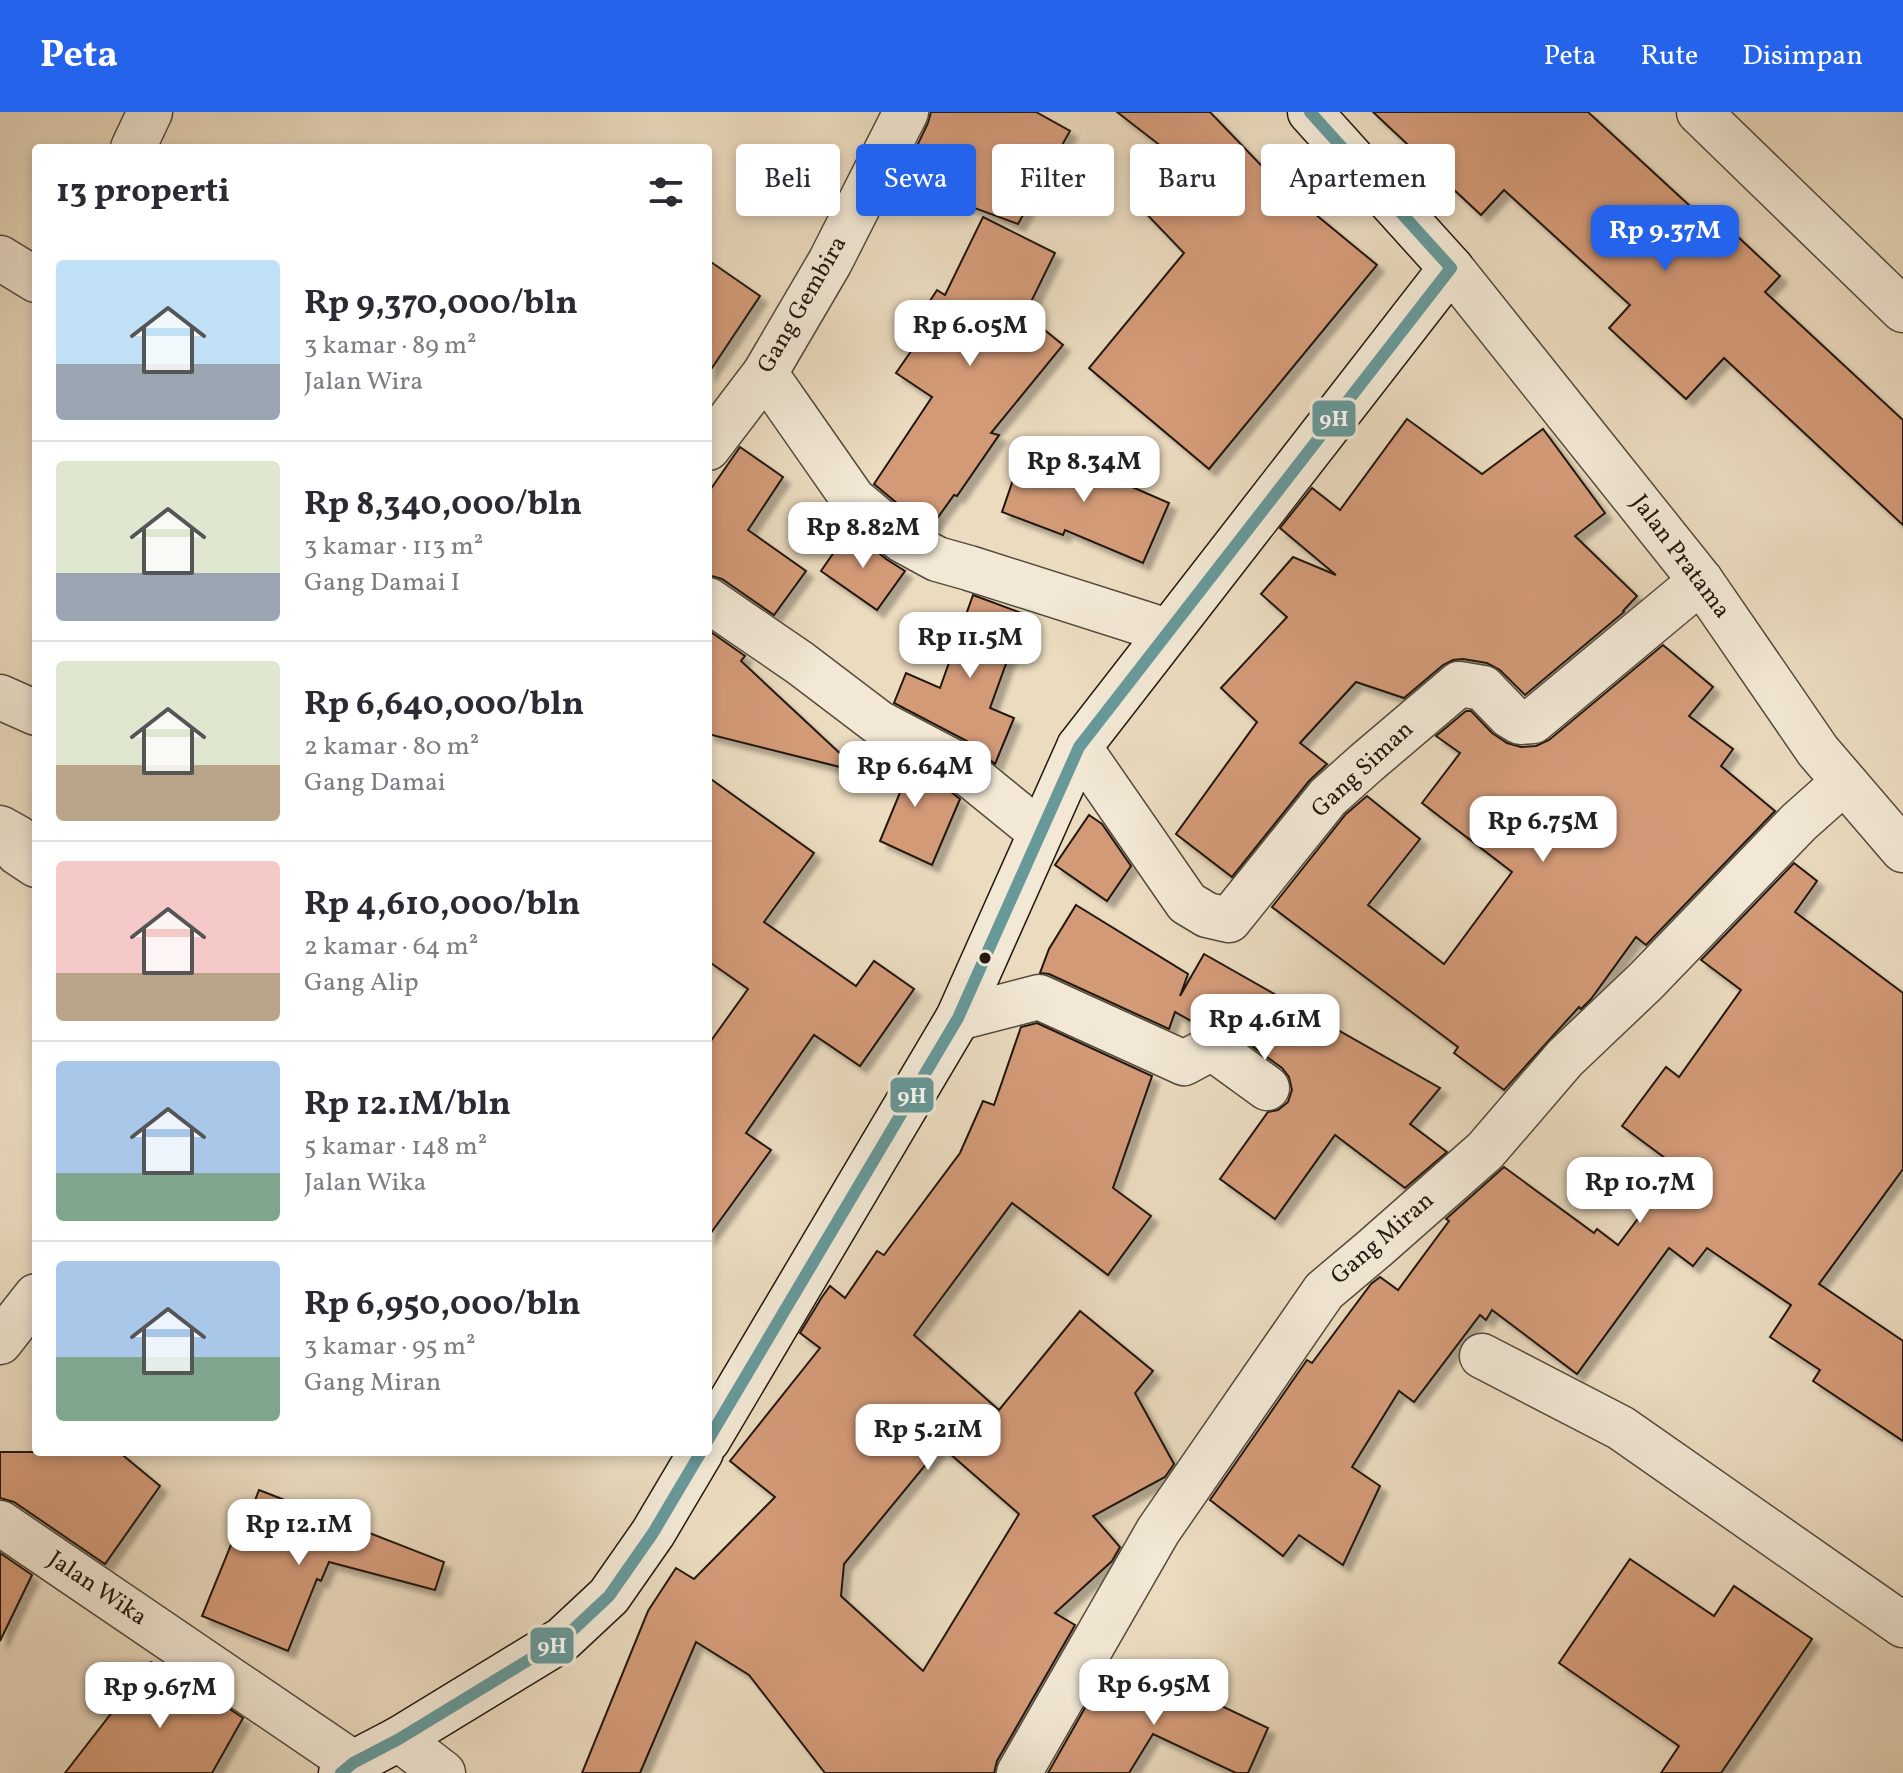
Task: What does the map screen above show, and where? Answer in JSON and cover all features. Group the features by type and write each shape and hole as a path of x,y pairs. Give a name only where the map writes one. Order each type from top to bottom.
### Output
{"street":[{"path":"135,144 150,112"},
{"name":"Gang Gembira","path":"712,443 765,373 830,262 906,112"},
{"name":"Jalan Pratama","path":"1310,112 1451,268 1701,581 1818,751 1903,850"},
{"path":"1699,112 1903,310"},
{"path":"0,258 32,278"},
{"path":"712,1433 958,1018 1079,747 1451,268"},
{"path":"765,373 853,499 902,540 937,559 1167,631"},
{"name":"Gang Siman","path":"1079,747 1187,903 1207,915 1229,920 1328,797 1459,684 1483,688 1510,716 1520,722 1533,721 1701,581"},
{"path":"712,603 800,663 879,723 955,763 1040,832"},
{"path":"0,697 32,711"},
{"name":"Gang Miran","path":"1019,1773 1158,1531 1324,1291 1485,1151 1565,1058 1646,981 1799,822 1844,782"},
{"path":"0,828 18,838 18,853 32,862"},
{"path":"958,1018 1039,997 1184,1063 1212,1048 1267,1088"},
{"path":"0,1342 32,1301"},
{"path":"1482,1356 1621,1428 1903,1625"},
{"path":"347,1768 563,1639 609,1596 653,1533 699,1456"},
{"name":"Jalan Wika","path":"0,1523 347,1768"},
{"path":"399,1739 443,1773"}],"building":[{"path":"931,112 1036,112 1070,131 1063,144 992,144 992,214 976,209 976,144 918,144"},
{"path":"1117,112 1210,112 1241,144 1158,144"},
{"path":"1373,112 1588,112 1715,229 1722,222 1780,276 1765,292 1903,420 1903,525 1724,358 1686,399 1609,328 1630,305 1504,190 1481,215 1455,191 1455,144 1407,144"},
{"path":"1245,148 1261,165 1261,216 1317,216 1377,265 1209,469 1089,368 1184,253 1148,216 1245,216"},
{"path":"996,216 1022,216 1018,224"},
{"path":"983,217 1055,253 1025,314 1063,345 991,433 999,435 957,496 954,495 931,527 916,519 874,484 932,397 896,373 925,331 915,324 937,290 945,295"},
{"path":"712,263 760,296 712,368"},
{"path":"1407,419 1482,474 1543,429 1605,513 1575,536 1637,596 1624,612 1525,695 1500,670 1487,663 1463,659 1443,665 1404,698 1356,682 1300,743 1327,764 1309,781 1232,877 1176,834 1257,722 1221,688 1287,617 1261,594 1293,557 1336,575 1280,528 1312,488 1340,510"},
{"path":"1025,445 1084,466 1169,503 1143,563 1065,530 1063,535 1002,512"},
{"path":"740,447 783,477 748,530 806,571 774,615 722,579 712,576 712,487"},
{"path":"850,529 905,571 877,610 821,571"},
{"path":"973,595 1024,614 990,708 1014,718 995,764 967,741 894,703 906,673 940,688"},
{"path":"712,633 745,656 741,661 860,772 712,735"},
{"path":"1663,645 1713,687 1689,716 1733,749 1721,766 1775,811 1646,945 1636,937 1591,999 1581,1009 1579,1007 1504,1090 1454,1053 1458,1047 1272,907 1346,814 1367,796 1420,839 1368,905 1444,964 1512,872 1422,803 1460,753 1436,736 1466,711 1471,711 1492,733 1507,743 1521,747 1536,746 1549,740"},
{"path":"875,749 941,784 960,799 932,865 880,841 904,783 865,773"},
{"path":"712,780 814,853 764,922 856,986 874,961 914,989 860,1066 814,1035 746,1133 771,1150 712,1231 712,1039 748,989 712,964"},
{"path":"1089,815 1102,824 1131,866 1107,901 1055,865"},
{"path":"1794,863 1817,881 1795,912 1903,993 1903,1169 1819,1284 1903,1341 1903,1441 1813,1381 1820,1370 1770,1337 1791,1305 1707,1248 1693,1266 1669,1248 1577,1374 1492,1310 1486,1320 1480,1315 1414,1402 1399,1391 1352,1467 1380,1486 1343,1565 1299,1535 1283,1556 1210,1500 1307,1360 1312,1363 1371,1284 1380,1277 1398,1290 1449,1221 1446,1219 1504,1167 1594,1233 1597,1229 1618,1245 1677,1167 1622,1126 1666,1067 1679,1077 1741,990 1701,960"},
{"path":"1076,905 1188,974 1180,996 1204,954 1440,1088 1410,1124 1447,1152 1405,1188 1335,1135 1275,1219 1220,1179 1268,1112 1278,1110 1288,1102 1292,1090 1289,1077 1282,1068 1226,1027 1213,1023 1200,1026 1175,1012 1169,1029 1049,974 1040,973 1049,949"},
{"path":"1037,1023 1152,1076 1113,1188 1151,1216 1108,1275 1012,1203 914,1335 999,1410 1080,1311 1153,1371 1135,1393 1174,1464 1165,1477 1093,1516 1120,1547 1112,1561 1055,1613 1075,1625 997,1761 994,1773 825,1773 749,1675 696,1642 640,1773 582,1773 648,1611 676,1568 694,1579 775,1497 730,1461 820,1348 800,1333 830,1286 845,1298 877,1251 884,1255 960,1153 983,1101 994,1105 1021,1027","holes":["941,1446 1019,1514 923,1671 841,1596 844,1564"]},
{"path":"0,1452 32,1452 32,1456 124,1456 160,1486 105,1564 14,1502 0,1498"},
{"path":"259,1490 444,1562 435,1590 329,1562 321,1581 317,1579 288,1651 202,1616 237,1530 242,1534"},
{"path":"0,1553 32,1575 0,1641"},
{"path":"1630,1559 1714,1616 1734,1586 1812,1639 1721,1773 1661,1773 1679,1746 1559,1663"},
{"path":"151,1662 243,1718 212,1773 65,1773"},
{"path":"1111,1662 1207,1703 1209,1700 1268,1728 1248,1773 1236,1773 1153,1734 1129,1773 1048,1773"}],"transit line":[{"name":"9H","path":"712,1433 958,1018 1079,747 1451,268 1310,112"},
{"name":"9H","path":"341,1773 563,1639 609,1596 653,1533 699,1456"}]}
